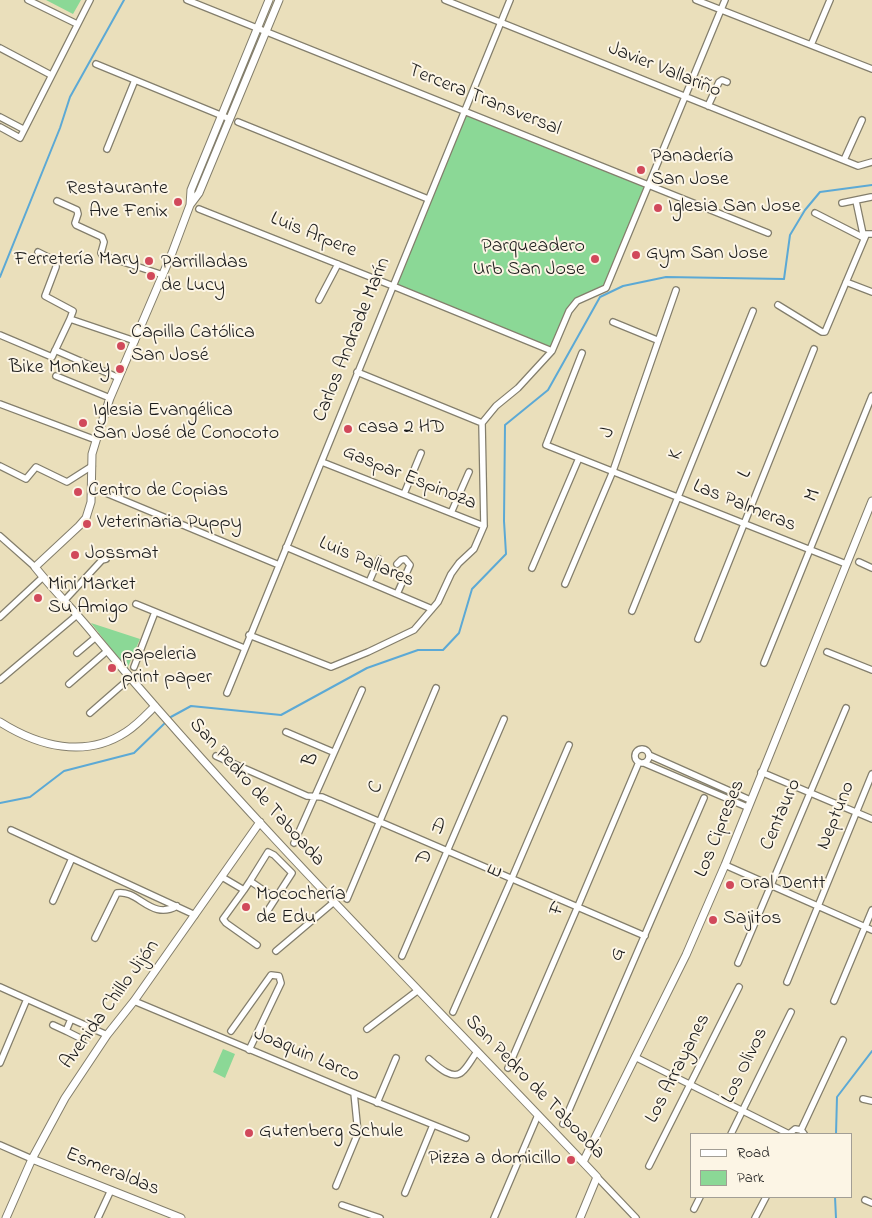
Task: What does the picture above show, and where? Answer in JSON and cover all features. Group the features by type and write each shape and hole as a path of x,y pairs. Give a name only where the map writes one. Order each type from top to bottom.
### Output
{"street":[{"path":"28,0 77,24"},
{"path":"0,127 20,138 90,0"},
{"name":"Tercera Transversal","path":"187,0 768,232"},
{"path":"190,205 191,190 269,0"},
{"path":"35,567 86,518 91,502 92,466 96,440 110,398 163,275 190,205 199,193 279,0"},
{"name":"Javier Vallariño","path":"445,0 844,160 860,166 872,162"},
{"name":"Carlos Andrade Marín","path":"227,693 249,635 322,462 357,372 510,0"},
{"path":"696,0 872,69"},
{"path":"249,635 331,667 414,630 438,602 459,563 474,549 484,526 482,423 496,406 518,388 552,351 569,311 577,301 606,288 725,0"},
{"path":"811,45 830,0"},
{"path":"0,48 51,75"},
{"path":"96,64 230,119"},
{"path":"107,150 135,80"},
{"path":"708,106 718,82 722,80 727,82"},
{"path":"0,117 23,130"},
{"path":"844,160 862,120"},
{"path":"238,122 428,199"},
{"path":"842,203 871,198"},
{"path":"778,306 825,332 864,236 856,200"},
{"path":"57,201 78,211 76,225 102,237 104,242 102,255 163,275"},
{"name":"Luis Arpere","path":"200,209 552,351"},
{"path":"815,213 864,236 872,234"},
{"path":"0,335 52,357 70,319 73,311 45,296 57,265 56,261 38,252"},
{"path":"319,300 338,264"},
{"path":"846,282 872,292"},
{"name":"J","path":"566,584 613,471 657,340 676,290"},
{"name":"K","path":"632,611 753,311"},
{"path":"70,319 135,341"},
{"path":"612,322 657,340"},
{"name":"L","path":"698,639 814,349"},
{"path":"55,350 119,378"},
{"name":"Las Palmeras","path":"582,353 546,445 743,525 846,564"},
{"path":"357,372 482,423"},
{"path":"56,376 110,398"},
{"name":"M","path":"764,663 872,396"},
{"path":"0,404 96,440"},
{"path":"404,494 421,453"},
{"path":"532,568 579,458"},
{"name":"Gaspar Espinoza","path":"322,462 484,526"},
{"path":"0,466 26,479 36,467 67,482 92,466"},
{"path":"451,513 468,472"},
{"path":"106,493 280,564"},
{"name":"Los Cipreses","path":"583,1162 686,955 725,865 872,501"},
{"name":"San Pedro de Taboada","path":"0,536 35,567 130,678 334,902 417,991 597,1177"},
{"name":"Luis Pallares","path":"286,547 340,567 368,582 432,609"},
{"path":"64,601 102,560 106,559"},
{"path":"368,582 379,559"},
{"path":"397,564 401,560 405,560 410,565 397,594"},
{"path":"858,562 872,568"},
{"path":"0,617 43,577"},
{"path":"136,604 244,648"},
{"path":"134,667 155,612"},
{"path":"0,680 77,615"},
{"path":"77,653 96,637"},
{"path":"69,684 107,651"},
{"path":"827,652 872,670"},
{"path":"90,713 130,678"},
{"name":"C","path":"347,899 436,688"},
{"name":"B","path":"294,843 362,690"},
{"path":"0,722 49,745 63,748 89,747 103,744 122,735 138,723 155,706"},
{"name":"Centauro","path":"738,963 846,708"},
{"name":"D","path":"402,956 504,719"},
{"path":"286,732 333,752"},
{"name":"E","path":"453,1012 569,745"},
{"path":"747,807 641,762 635,756 639,750 644,750 649,755 750,800"},
{"path":"641,762 648,760 649,755"},
{"name":"A","path":"216,756 307,796 322,797 644,936"},
{"name":"F","path":"508,1068 641,762"},
{"path":"761,772 872,818"},
{"name":"Neptuno","path":"788,982 872,774"},
{"name":"G","path":"564,1124 704,798"},
{"name":"Avenida Chillo Jijón","path":"6,1218 32,1159 65,1098 107,1035 134,1001 260,822"},
{"path":"11,830 195,915"},
{"path":"257,945 223,919 268,852 274,855 292,873 263,918"},
{"path":"53,901 72,858"},
{"path":"725,865 872,930"},
{"path":"222,876 244,890"},
{"path":"250,881 275,898"},
{"path":"95,938 117,893 124,894 160,911 166,911 176,906"},
{"path":"276,952 334,902"},
{"path":"834,1001 872,910"},
{"path":"231,1031 271,976 279,976 281,983 249,1050"},
{"path":"0,987 107,1035"},
{"name":"Los Arrayanes","path":"649,1166 739,987"},
{"path":"367,1029 417,991"},
{"path":"0,1063 27,999"},
{"name":"Joaquìn Larco","path":"134,1001 377,1103 466,1138"},
{"name":"Los Olivos","path":"732,1133 791,1012"},
{"path":"66,1031 71,1018"},
{"path":"53,1025 82,1039"},
{"path":"790,1133 796,1129 802,1132 843,1040"},
{"path":"429,1059 449,1073 458,1075 477,1052"},
{"path":"635,1057 787,1133"},
{"path":"377,1103 396,1058"},
{"path":"336,1186 358,1133 354,1093"},
{"path":"863,1099 872,1101"},
{"path":"494,1218 538,1115"},
{"path":"405,1193 433,1126"},
{"path":"0,1145 32,1159"},
{"name":"Esmeraldas","path":"32,1159 181,1218"},
{"path":"580,1218 597,1177 636,1218"},
{"path":"98,1218 111,1190"},
{"path":"694,1209 700,1198"},
{"path":"755,1218 765,1198"},
{"path":"865,1200 872,1203"},
{"path":"342,1205 380,1218"}],"green space":[{"path":"46,0 81,0 73,14"},
{"path":"465,111 649,185 606,288 577,301 552,351 393,286"},
{"path":"91,623 140,639 127,669"},
{"path":"223,1049 235,1054 225,1078 213,1072"}],"waterway":[{"path":"0,277 60,128 70,97 124,0"},
{"path":"169,718 191,706 281,715 367,668 418,650 443,650 459,633 472,589 506,554 504,521 505,425 548,390 600,297 623,286 666,277 784,279 790,235 805,210 820,192 872,185"},
{"path":"0,803 30,797 64,771 134,753 166,722"},
{"path":"836,1133 837,1097 872,1051"},
{"path":"835,1198 836,1218"}],"place":[{"name":"Panadería San Jose","path":"641,170"},
{"name":"Restaurante Ave Fenix","path":"178,202"},
{"name":"Iglesia San Jose","path":"658,208"},
{"name":"Gym San Jose","path":"636,255"},
{"name":"Parqueadero Urb San Jose","path":"595,259"},
{"name":"Ferretería Mary","path":"149,261"},
{"name":"Parrilladas de Lucy","path":"151,276"},
{"name":"Capilla Católica San José","path":"121,346"},
{"name":"Bike Monkey","path":"120,369"},
{"name":"Iglesia Evangélica San José de Conocoto","path":"83,423"},
{"name":"casa 2 HD","path":"348,429"},
{"name":"Centro de Copias","path":"78,492"},
{"name":"Veterinaria Puppy","path":"87,524"},
{"name":"Jossmat","path":"75,555"},
{"name":"Mini Market Su Amigo","path":"38,598"},
{"name":"papeleria print paper","path":"112,668"},
{"name":"Oral Dentt","path":"730,885"},
{"name":"Mocochería de Edu","path":"246,907"},
{"name":"Sajitos","path":"713,920"},
{"name":"Gutenberg Schule","path":"249,1133"},
{"name":"Pizza a domicillo","path":"571,1160"}]}
